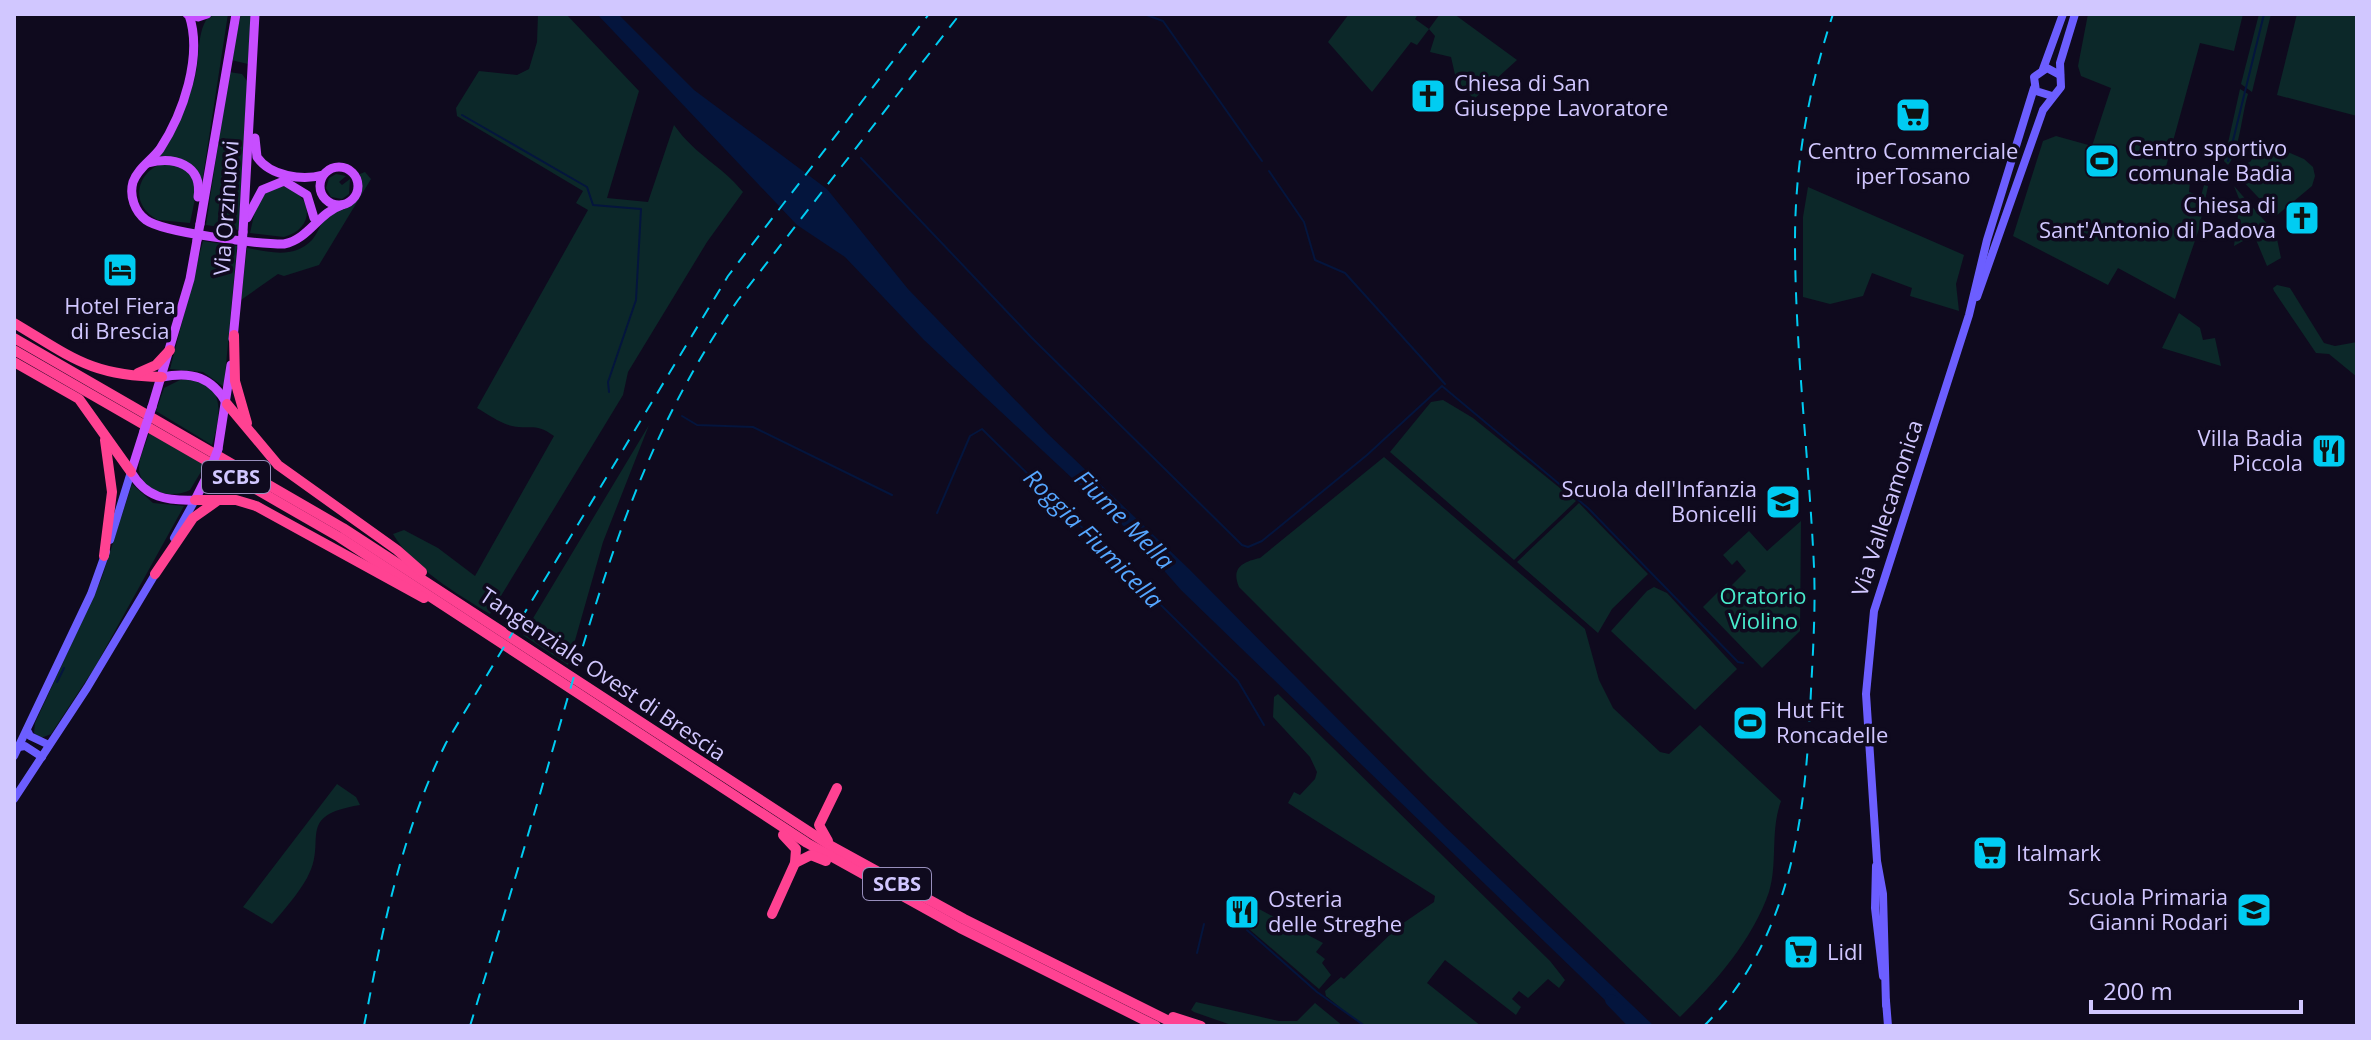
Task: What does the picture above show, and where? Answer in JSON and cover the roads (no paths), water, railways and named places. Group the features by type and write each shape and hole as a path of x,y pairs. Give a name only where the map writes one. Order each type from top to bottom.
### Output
{"highway":[{"path":"14,323 93,369 128,376 162,377"},
{"path":"234,335 237,389 255,440"},
{"name":"Tangenziale Ovest di Brescia","path":"14,338 343,528 831,846 1122,1003 1156,1026"},
{"name":"Tangenziale Ovest di Brescia","path":"14,350 285,505 454,611 771,821 853,871 1122,1003 1179,1026"},
{"path":"128,376 156,365 170,350"},
{"path":"14,362 79,399 131,472"},
{"path":"227,404 285,471 397,550 448,595"},
{"path":"103,430 112,492 104,556"},
{"path":"195,500 256,506 454,611"},
{"path":"155,574 193,518 219,500"},
{"path":"831,846 819,825 837,788"},
{"path":"785,818 801,822 822,814"},
{"path":"771,821 796,849 795,863 772,914"},
{"path":"795,863 811,855 853,871"},
{"path":"1122,1003 1142,1001 1183,1022 1201,1026"},
{"path":"1122,1003 1144,1026"}],"main road":[{"name":"Via Orzinuovi","path":"16,752 91,594 162,377 197,240 236,14"},
{"name":"Via Orzinuovi","path":"14,799 155,574 195,500 218,449 227,404 244,230 255,14"},
{"path":"2063,14 2043,69 2034,77 2034,88 2042,96 2052,96 2061,87 2060,75 2075,14"},
{"path":"195,32 188,15 205,15"},
{"path":"205,15 195,32 184,92 163,144 136,175 132,196 142,217 157,226 275,244 299,239 313,223 357,193 356,176 338,167 313,178 276,173 261,163 255,149 256,118 252,103"},
{"path":"2043,69 2054,70 2060,75"},
{"name":"Via Vallecamonica","path":"1969,315 1987,240 2034,88"},
{"name":"Via Vallecamonica","path":"1888,1026 1866,694 1874,611 1891,549 1969,315 2042,113 2052,96"},
{"path":"148,163 175,160 192,170 200,190 197,208 200,224"},
{"path":"313,223 323,175"},
{"path":"291,182 307,195 313,223"},
{"path":"244,230 262,190 274,183 291,182 321,192 330,203 342,205"},
{"path":"162,377 199,376 214,385 227,404"},
{"path":"131,472 150,494 173,500 195,500"},
{"path":"27,730 30,736 49,745"},
{"name":"Via Orzinuovi","path":"16,752 25,746 42,757"}],"water":[{"path":"597,14 618,14 694,90 827,189 908,289 1048,434 1189,569 1444,826 1654,1026 1635,1026 1624,1013 1606,1001 1181,590 1133,535 924,340 845,257 797,225"}],"waterway":[{"path":"1144,14 1163,21 1262,161"},
{"path":"2228,161 2264,14"},
{"name":"Roggia Fiumicella","path":"462,115 587,187 593,205 641,209 636,300 608,382 609,392"},
{"path":"861,158 1032,338 1242,545 1248,547 1262,541 1367,455 1442,386 1588,508 1738,662 1743,663"},
{"path":"1269,171 1304,222 1315,260 1345,273 1445,384"},
{"name":"Roggia Fiumicella","path":"682,416 697,425 753,427 892,495"},
{"name":"Roggia Fiumicella","path":"937,513 970,436 982,429 1238,681 1264,725"},
{"name":"Roggia Fiumicella","path":"57,682 64,668"},
{"name":"Roggia Fiumicella","path":"1197,953 1204,924"},
{"name":"Roggia Fiumicella","path":"1247,930 1317,992 1365,1026"},
{"name":"Fiume Mella","path":"1611,1000 1636,1026"}],"railway":[{"path":"364,1026 386,917 405,846 446,743 728,276 929,14"},
{"path":"470,1026 606,574 648,462 674,408 703,354 738,300 960,14"},
{"path":"1704,1026 1733,993 1756,957 1773,919 1787,880 1803,797 1814,640 1814,585 1797,322 1796,211 1805,126 1833,14"}],"place":[{"name":"Chiesa di San Giuseppe Lavoratore","path":"1428,96"},
{"name":"Centro Commerciale iperTosano","path":"1913,115"},
{"name":"Centro sportivo comunale Badia","path":"2102,161"},
{"name":"Chiesa di Sant'Antonio di Padova","path":"2302,218"},
{"name":"Hotel Fiera di Brescia","path":"120,270"},
{"name":"Villa Badia Piccola","path":"2329,451"},
{"name":"Scuola dell'Infanzia Bonicelli","path":"1783,502"},
{"name":"Hut Fit Roncadelle","path":"1750,723"},
{"name":"Italmark","path":"1990,853"},
{"name":"Scuola Primaria Gianni Rodari","path":"2254,910"},
{"name":"Osteria delle Streghe","path":"1242,912"},
{"name":"Lidl","path":"1801,952"}],"park label":[{"name":"Oratorio Violino","path":"1763,608"}]}
